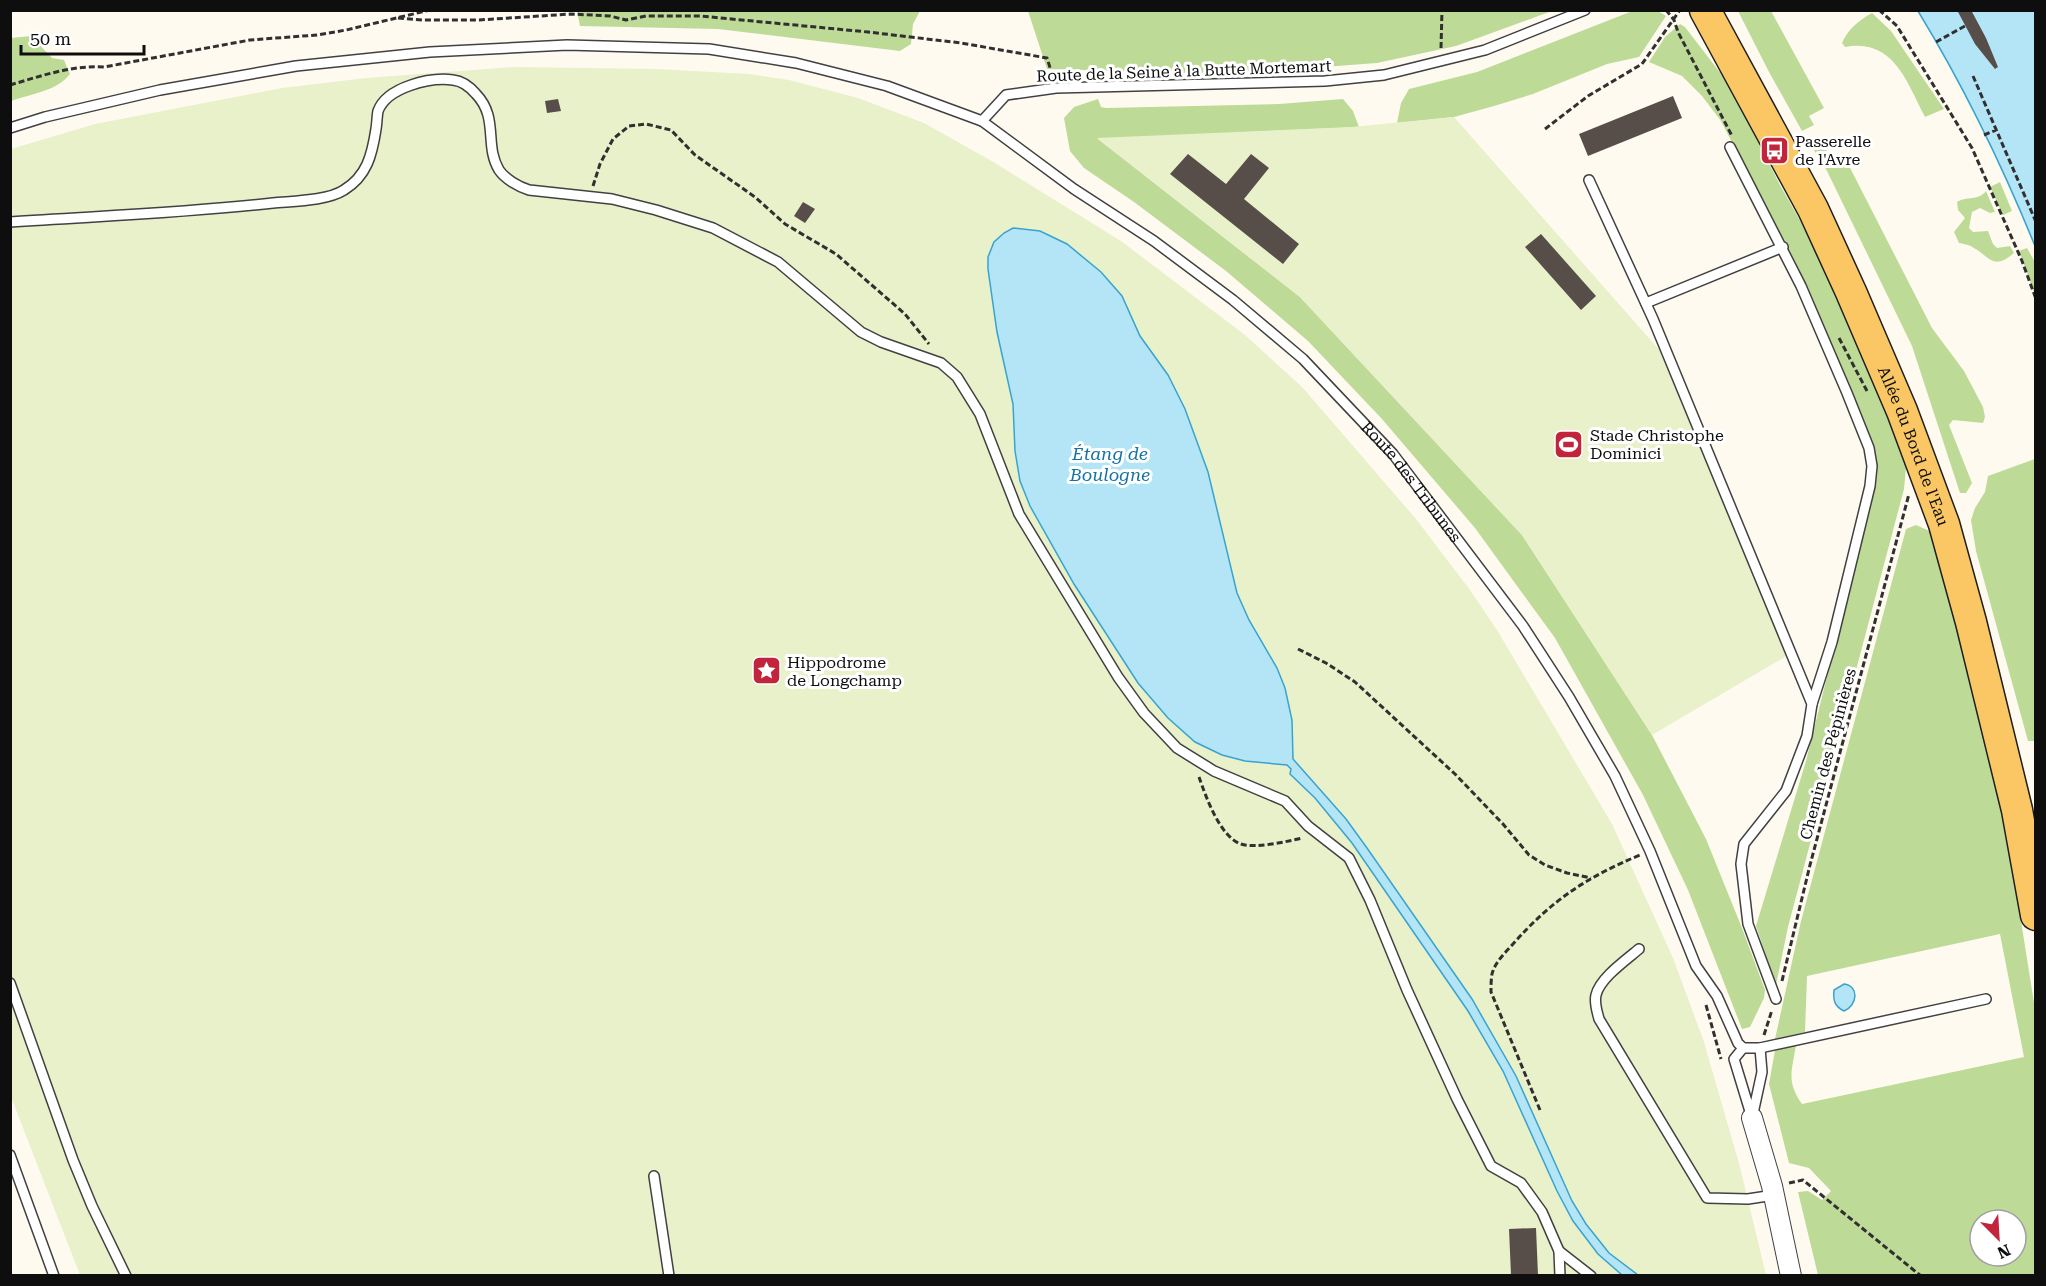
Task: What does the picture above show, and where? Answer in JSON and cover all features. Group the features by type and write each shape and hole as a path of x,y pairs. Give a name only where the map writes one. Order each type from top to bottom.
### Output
{"main road":[{"name":"Allée du Bord de l'Eau","path":"1705,10 1812,209 1851,292 1897,400 1944,524 1971,622 2017,810 2035,912"}],"street":[{"path":"1747,1121 1773,1191 1791,1275"}],"lane":[{"name":"Route de la Seine à la Butte Mortemart","path":"982,121 1006,95 1056,88 1325,81 1384,75 1485,50 1586,10"},
{"path":"10,128 45,117 160,90 296,66 430,52 567,45 709,49 796,63 887,86 982,121"},
{"path":"10,222 227,208 316,199 342,192 360,178 368,165 379,110 393,92 429,81 454,80 469,86 482,99 489,113 494,153 500,171 520,188 612,199 656,210 729,235 778,262 861,332 881,342 942,363 957,377 980,414 1019,514 1118,677 1144,713 1177,748 1193,758 1214,771 1285,801 1308,826 1349,858 1370,900 1412,1001 1457,1099 1491,1166 1521,1183 1542,1212 1559,1251 1560,1275"},
{"name":"Route des Tribunes","path":"982,121 1074,189 1154,241 1233,300 1303,359 1393,454 1522,626 1615,776 1650,851 1696,966 1717,996 1738,1043 1743,1048"},
{"path":"1730,147 1783,247 1847,393 1869,448 1872,466 1870,486 1844,594 1812,704 1807,735 1786,791 1744,844 1742,864 1748,924 1776,999"},
{"path":"1589,180 1646,303 1812,704"},
{"path":"1646,303 1783,247"},
{"path":"1639,949 1612,972 1600,986 1596,995 1599,1019 1707,1198 1748,1199 1773,1191"},
{"path":"10,983 73,1160 92,1206 126,1275"},
{"path":"1747,1121 1734,1059 1743,1048 1760,1048 1986,999"},
{"path":"1747,1121 1762,1072 1760,1048"},
{"path":"10,1155 54,1275"},
{"path":"654,1176 669,1275"},
{"path":"1559,1251 1591,1275"}],"path":[{"path":"10,85 67,69 89,66 104,68 250,40 336,32 430,10"},
{"path":"1441,62 1442,10"},
{"path":"1545,129 1588,96 1642,64 1680,10"},
{"path":"1879,10 1897,26 1972,148 2022,261 2036,299"},
{"path":"398,18 479,20 571,14 610,16 626,20 646,16 700,16 868,32 961,43 1047,58 1056,88"},
{"path":"1936,42 1965,26"},
{"path":"1973,76 2036,222"},
{"path":"590,197 600,164 613,139 629,126 646,123 671,130 695,154 755,197 785,224 836,254 905,314 942,363"},
{"path":"1984,135 1996,130"},
{"name":"Chemin des Pépinières","path":"1760,1048 1783,979 1810,865 1913,478 1923,468"},
{"path":"1298,649 1326,663 1355,682 1455,774 1529,855 1545,865 1591,878"},
{"path":"1193,758 1207,801 1225,832 1241,844 1271,844 1319,835"},
{"path":"1540,1110 1491,992 1492,975 1498,961 1521,935 1560,898 1591,878 1650,851"},
{"path":"1696,966 1722,1061"},
{"path":"1773,1191 1803,1180 1921,1275"}],"green space":[{"path":"577,10 920,11 913,24 911,44 900,51 718,29 580,26"},
{"path":"1028,10 1552,11 1456,46 1377,63 1269,71 1193,73 1047,69"},
{"path":"1635,10 1658,11 1666,16 1639,57 1607,64 1533,94 1454,117 1397,123 1401,103 1409,89 1477,72"},
{"path":"1738,11 1771,11 1824,108 1809,116 1814,125 1802,131"},
{"path":"1872,13 1891,31 1944,109 1925,117 1905,78 1887,56 1876,49 1862,46 1845,47 1842,43 1854,25"},
{"path":"1680,24 1685,27 1728,83 1780,185 1832,277 1901,446 1906,468 1904,489 1788,927 1776,985 1756,926 1806,761 1877,476 1872,444 1813,300 1721,121 1702,96 1682,76 1649,62 1665,37"},
{"path":"31,36 52,58 64,60 70,74 65,80 51,88 11,101 11,38"},
{"name":"Hippodrome de Longchamp","path":"514,67 655,69 749,74 789,80 858,98 924,123 990,160 1121,241 1245,335 1303,388 1416,519 1470,590 1497,630 1612,824 1673,958 1704,1042 1740,1167 1766,1275 80,1275 11,1097 11,149 95,124 282,88 366,78"},
{"path":"1098,99 1101,107 1106,108 1279,104 1343,99 1353,111 1359,127 1098,139 1300,297 1522,535 1652,735 1706,839 1765,990 1764,998 1750,1027 1742,1029 1688,890 1643,795 1555,638 1475,528 1382,419 1308,341 1226,271 1134,202 1084,168 1070,151 1064,118 1074,107"},
{"name":"Stade Christophe Dominici","path":"1454,117 1662,353 1790,654 1652,735 1522,535 1300,297 1097,138 1352,127"},
{"path":"1823,143 1833,164 1845,158 1932,328 1964,371 1983,407 1985,417 1983,423 1953,420 1949,425 1972,483 1966,493 1960,493 1912,346 1827,171 1812,147"},
{"path":"2000,182 2012,211 2003,215 1990,187"},
{"path":"1986,191 1995,212 1990,213 1980,208 1972,212 1969,228 1973,232 1988,231 1997,248 2010,246 2014,253 1996,262 1972,247 1959,243 1954,232 1965,218 1958,210 1957,202 1980,196"},
{"path":"2027,248 2035,262 2035,295 2019,251"},
{"path":"2035,459 2036,741 2028,741 1976,551 1971,520 1985,492 1988,476"},
{"path":"1916,525 1934,533 1983,721 2011,858 2035,1009 2035,1275 1818,1275 1798,1192 1808,1191 1822,1200 1831,1191 1809,1168 1789,1163 1769,1084 1775,1050 1796,1045 1792,1082 1802,1104 2024,1057 2000,934 1807,976 1805,1032 1775,1039 1801,921 1906,529"}],"water":[{"path":"1918,11 2035,11 2035,246 1981,126"},
{"name":"Étang de Boulogne","path":"1013,228 1040,231 1067,244 1101,272 1122,296 1140,336 1168,375 1185,409 1208,472 1237,593 1249,620 1277,668 1285,688 1292,720 1293,759 1346,819 1472,999 1516,1076 1572,1201 1586,1224 1609,1253 1638,1275 1622,1275 1598,1254 1573,1221 1557,1191 1503,1071 1468,1011 1352,843 1315,798 1290,774 1291,769 1287,765 1245,761 1222,755 1195,742 1168,718 1138,683 1074,584 1030,506 1020,481 1015,451 1013,404 997,332 988,269 988,257 994,242"},
{"path":"1844,984 1853,988 1855,996 1852,1005 1844,1011 1836,1005 1834,990"}],"building":[{"path":"1957,10 1971,10 1998,67 1995,69 1975,44"},
{"path":"1673,96 1682,118 1588,156 1579,134"},
{"path":"558,99 561,111 547,113 545,101"},
{"path":"1188,154 1226,184 1251,154 1269,168 1244,199 1299,244 1283,264 1170,174"},
{"path":"803,202 815,209 805,223 794,216"},
{"path":"1541,234 1596,296 1581,310 1525,247"},
{"path":"1536,1228 1538,1275 1511,1275 1509,1229"}],"place":[{"name":"Passerelle de l'Avre","path":"1774,150"},
{"name":"Stade Christophe Dominici","path":"1569,444"},
{"name":"Hippodrome de Longchamp","path":"766,671"}]}
